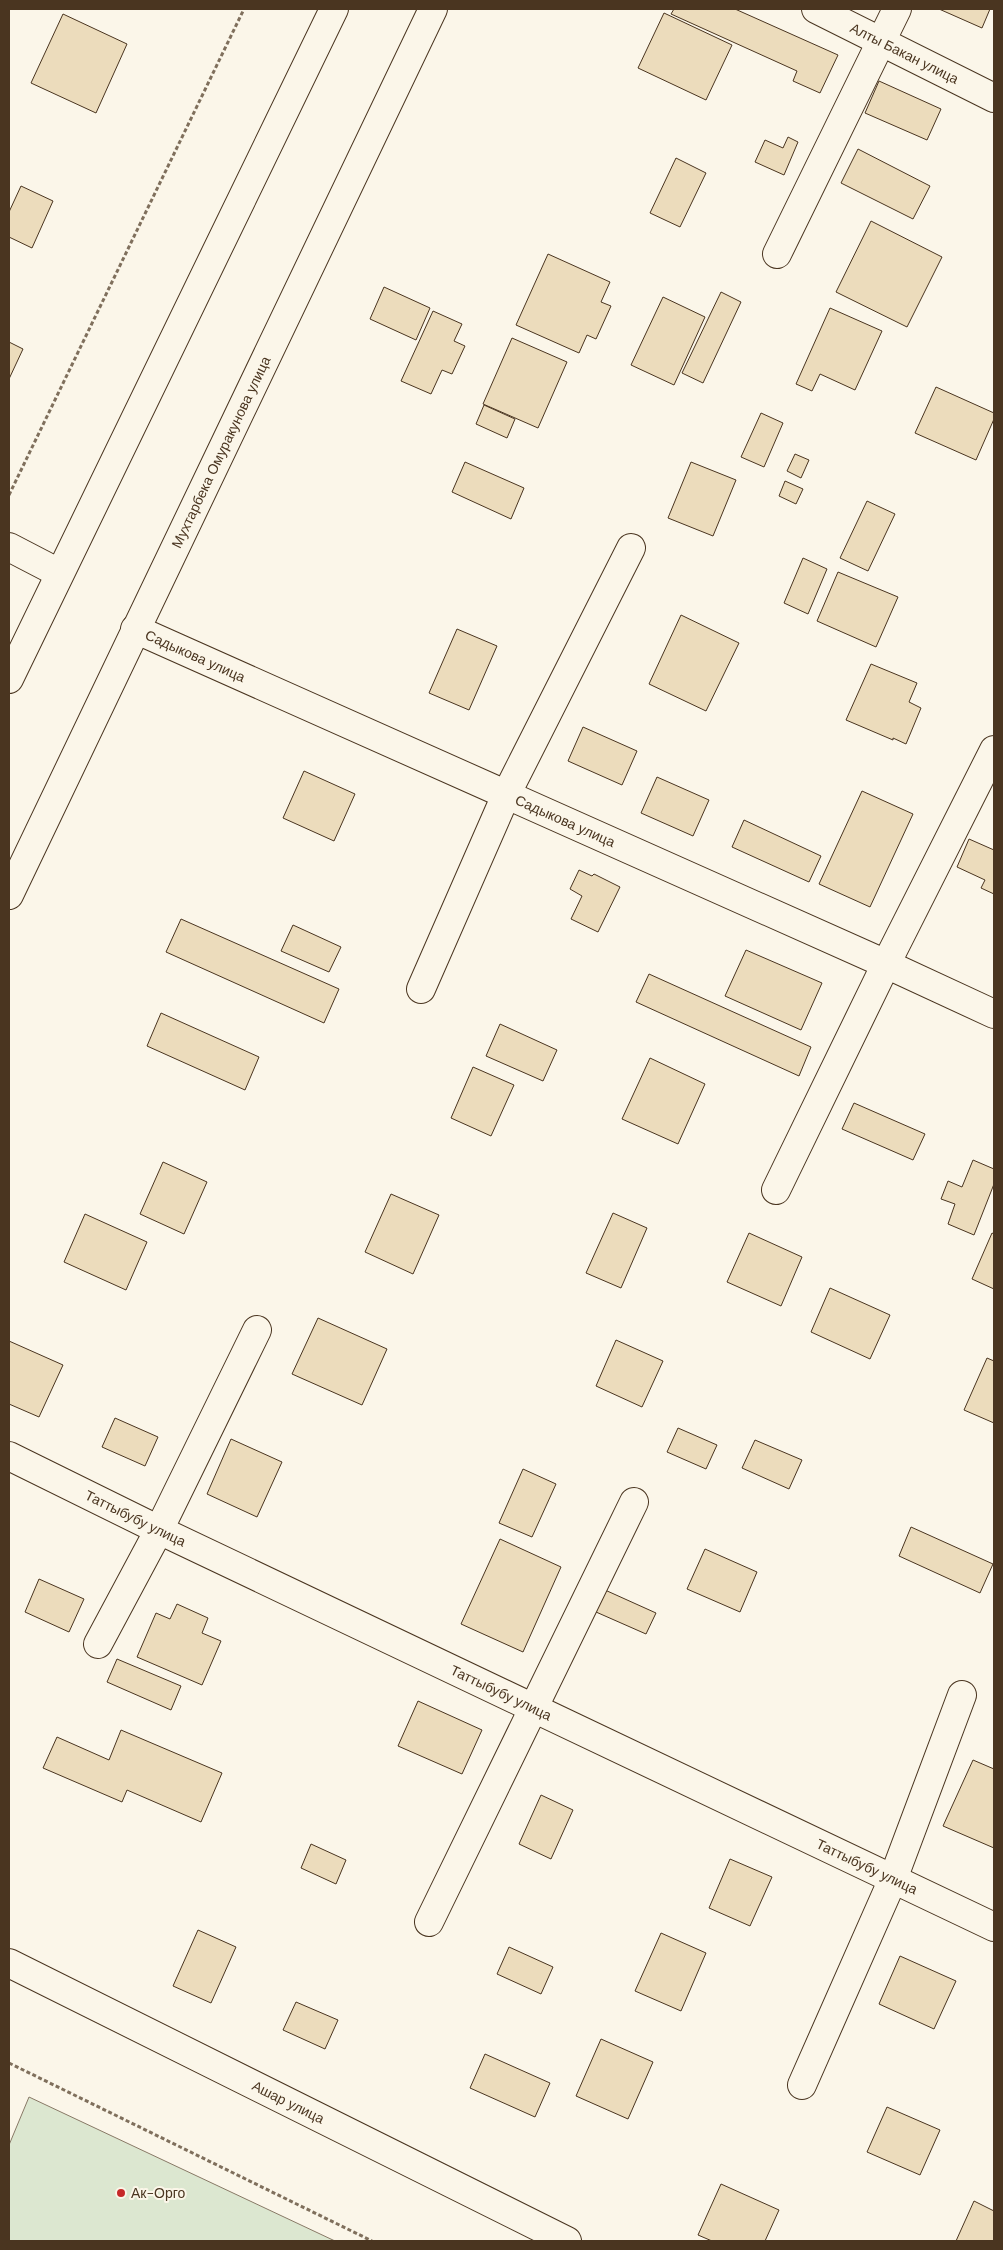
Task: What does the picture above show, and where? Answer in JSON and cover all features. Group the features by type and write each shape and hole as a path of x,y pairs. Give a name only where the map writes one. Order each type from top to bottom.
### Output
{"street":[{"path":"9,680 334,9"},
{"name":"Мухтарбека Омуракунова улица","path":"9,895 433,9"},
{"name":"Алты Бакан улица","path":"816,9 994,98"},
{"path":"777,254 897,9"},
{"path":"9,546 59,574"},
{"path":"421,989 506,794 631,548"},
{"name":"Садыкова улица","path":"135,629 994,1014"},
{"path":"776,1190 886,964 994,750"},
{"path":"98,1644 159,1530 257,1330"},
{"name":"Таттыбубу улица","path":"9,1456 159,1530 994,1927"},
{"path":"429,1922 634,1502"},
{"path":"802,2085 893,1879 962,1695"},
{"name":"Ашар улица","path":"9,1963 567,2241"}],"path":[{"path":"9,495 244,9"},
{"path":"9,2063 372,2241"}],"green space":[{"name":"Ак-Орго","path":"29,2097 335,2241 9,2241 9,2145"}],"building":[{"path":"674,9 735,9 838,55 820,93 793,81 797,71 671,14"},
{"path":"939,9 990,9 982,28"},
{"path":"664,13 732,45 706,100 638,68"},
{"path":"63,14 127,44 96,113 31,83"},
{"path":"879,81 941,109 927,140 865,113"},
{"path":"788,137 798,142 784,175 755,162 765,140 783,148"},
{"path":"858,149 930,186 913,219 841,183"},
{"path":"676,158 706,173 680,227 650,213"},
{"path":"21,186 53,201 32,248 9,237 9,212"},
{"path":"871,221 942,257 907,327 836,292"},
{"path":"548,254 610,282 601,302 611,306 596,339 587,335 579,353 516,325"},
{"path":"384,287 430,308 416,340 370,319"},
{"path":"721,292 741,302 703,383 682,373"},
{"path":"663,297 705,317 674,385 631,365"},
{"path":"830,308 882,331 855,390 820,374 812,391 796,384"},
{"path":"433,311 462,324 454,341 465,346 452,374 442,370 431,394 401,381"},
{"path":"512,338 567,362 538,428 483,404"},
{"path":"9,342 23,349 9,379"},
{"path":"936,387 994,413 994,419 976,460 915,433"},
{"path":"484,405 515,419 507,438 476,424"},
{"path":"761,413 783,423 764,467 741,457"},
{"path":"795,454 809,460 801,478 787,471"},
{"path":"465,462 524,488 511,519 452,492"},
{"path":"691,462 736,480 713,536 668,518"},
{"path":"785,481 803,489 796,504 779,496"},
{"path":"867,501 895,514 868,571 840,558"},
{"path":"803,558 827,569 808,614 784,603"},
{"path":"838,572 898,597 876,647 817,621"},
{"path":"681,615 739,643 706,711 649,684"},
{"path":"457,629 497,646 469,710 429,693"},
{"path":"871,664 917,683 909,702 921,708 906,744 846,720"},
{"path":"583,727 637,751 622,785 568,761"},
{"path":"304,771 355,794 334,841 283,818"},
{"path":"657,777 709,800 693,836 641,813"},
{"path":"862,791 913,814 870,907 819,884"},
{"path":"744,820 821,856 809,882 732,847"},
{"path":"969,839 994,850 994,894 981,888 985,880 957,867"},
{"path":"579,870 592,876 594,874 620,887 598,932 571,919 582,896 570,889"},
{"path":"181,919 339,989 324,1023 166,952"},
{"path":"293,925 341,947 329,972 281,951"},
{"path":"746,950 822,983 801,1030 725,996"},
{"path":"649,974 811,1047 799,1076 636,1002"},
{"path":"161,1013 259,1057 245,1090 147,1046"},
{"path":"500,1024 557,1050 543,1081 486,1056"},
{"path":"650,1058 705,1084 678,1144 622,1119"},
{"path":"473,1067 514,1085 491,1136 451,1118"},
{"path":"854,1103 925,1134 913,1160 842,1129"},
{"path":"973,1160 994,1169 994,1184 974,1235 948,1224 955,1204 941,1199 948,1181 962,1187"},
{"path":"163,1162 207,1182 184,1234 140,1214"},
{"path":"391,1194 439,1215 413,1274 365,1252"},
{"path":"613,1213 647,1228 621,1288 586,1273"},
{"path":"85,1214 147,1242 126,1290 64,1262"},
{"path":"749,1233 802,1257 781,1306 727,1282"},
{"path":"992,1233 994,1234 994,1289 972,1279"},
{"path":"830,1288 890,1315 870,1359 811,1332"},
{"path":"318,1318 387,1349 362,1405 292,1374"},
{"path":"616,1340 663,1361 642,1407 596,1386"},
{"path":"9,1341 63,1365 39,1417 9,1404"},
{"path":"987,1358 994,1361 994,1423 964,1410"},
{"path":"115,1418 158,1437 145,1466 102,1447"},
{"path":"678,1428 717,1445 706,1469 667,1452"},
{"path":"231,1439 282,1462 257,1517 207,1494"},
{"path":"755,1440 802,1460 789,1489 742,1468"},
{"path":"523,1469 556,1484 532,1537 499,1523"},
{"path":"911,1527 993,1564 980,1593 899,1556"},
{"path":"500,1539 561,1567 523,1652 461,1624"},
{"path":"705,1549 757,1572 740,1612 687,1589"},
{"path":"39,1579 84,1599 69,1632 25,1612"},
{"path":"605,1590 656,1613 646,1634 596,1612"},
{"path":"177,1604 208,1618 202,1633 221,1641 202,1685 137,1657 156,1613 170,1619"},
{"path":"117,1659 181,1686 171,1710 107,1682"},
{"path":"418,1701 482,1730 462,1774 398,1746"},
{"path":"121,1730 222,1773 201,1822 127,1790 122,1802 43,1768 57,1737 109,1760"},
{"path":"973,1760 994,1769 994,1848 943,1826"},
{"path":"541,1795 573,1810 551,1859 519,1844"},
{"path":"311,1844 346,1860 336,1884 301,1868"},
{"path":"730,1859 772,1877 750,1926 709,1908"},
{"path":"198,1930 236,1947 211,2003 173,1986"},
{"path":"661,1933 706,1953 681,2011 635,1991"},
{"path":"509,1947 553,1967 541,1994 497,1974"},
{"path":"900,1956 956,1981 934,2029 879,2004"},
{"path":"296,2002 338,2020 325,2049 283,2030"},
{"path":"601,2039 653,2062 628,2119 576,2096"},
{"path":"485,2054 550,2083 535,2117 470,2088"},
{"path":"887,2107 940,2130 920,2175 867,2152"},
{"path":"721,2184 779,2210 765,2241 712,2241 698,2235"},
{"path":"974,2201 994,2211 994,2241 956,2241"}],"place":[{"name":"Ак-Орго","path":"121,2193"}]}
